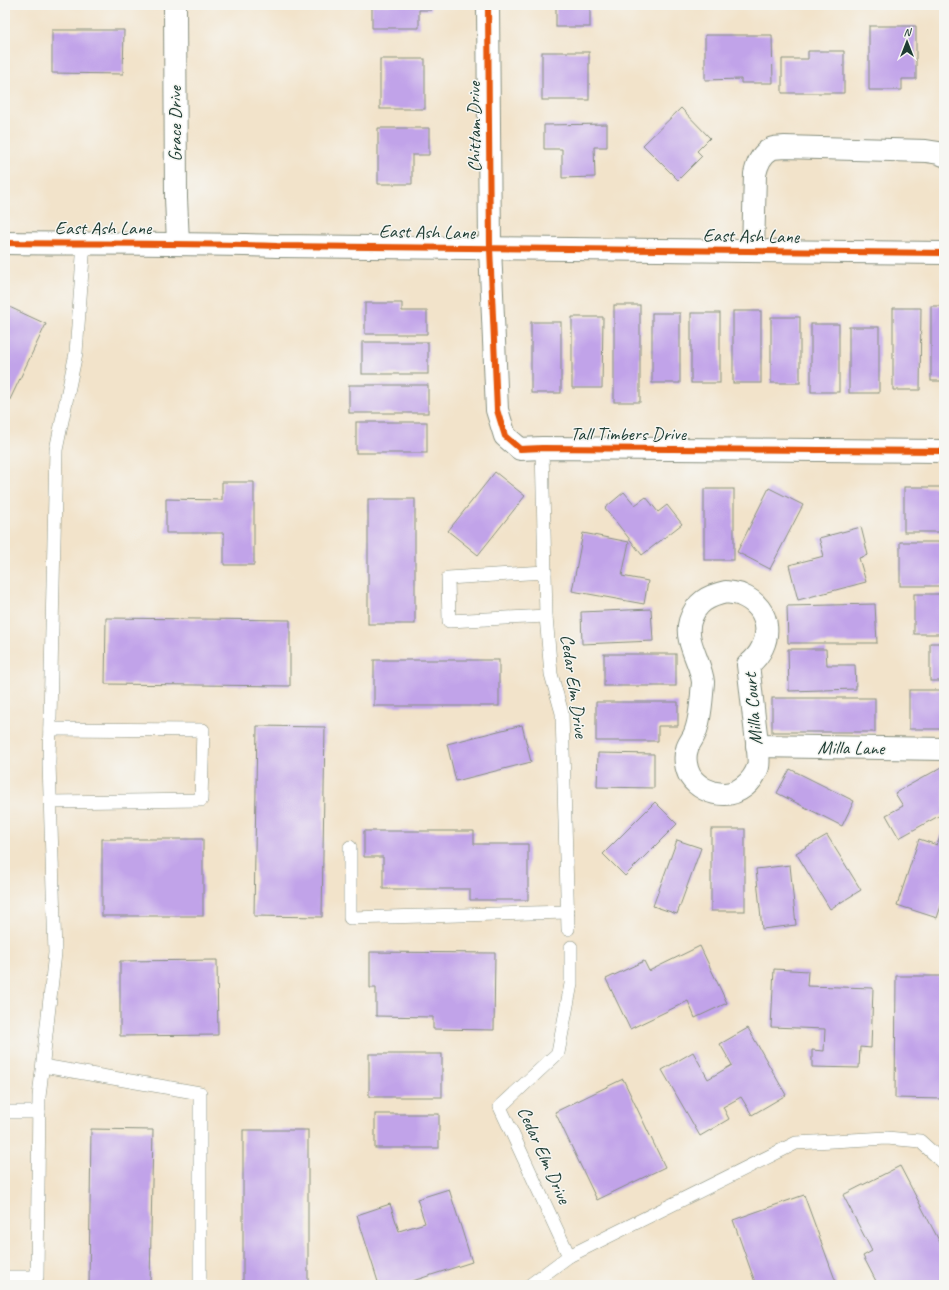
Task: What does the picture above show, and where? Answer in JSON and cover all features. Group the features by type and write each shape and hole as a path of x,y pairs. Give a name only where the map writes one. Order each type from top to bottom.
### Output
{"street":[{"name":"Grace Drive","path":"174,5 176,198 178,243"},
{"name":"Chittam Drive","path":"488,5 490,248"},
{"path":"753,251 754,174 757,164 771,149 784,147 926,151 944,155"},
{"name":"East Ash Lane","path":"5,242 944,253"},
{"name":"Tall Timbers Drive","path":"490,248 497,410 505,436 520,449 944,451"},
{"name":"Milla Court","path":"726,592 740,594 751,600 758,607 764,618 767,630 763,648 755,659 748,665 757,746 758,766 750,782 736,792 715,794 698,785 690,776 686,766 686,750 695,733 703,682 689,636 690,622 694,611 700,604 714,595 726,592"},
{"name":"Milla Lane","path":"757,746 944,749"}],"lane":[{"path":"5,1277 37,1277 39,1112 55,953 48,763 56,450 76,353 84,243"},
{"name":"Cedar Elm Drive","path":"542,448 546,616 551,674 562,713 568,929"},
{"path":"545,572 448,578 449,622 546,616"},
{"path":"50,728 203,730 201,800 50,802"},
{"path":"350,847 350,918 568,912"},
{"name":"Cedar Elm Drive","path":"569,1256 500,1107 558,1053 571,984 570,947"},
{"path":"43,1066 200,1093 200,1285"},
{"path":"5,1112 39,1112"},
{"path":"530,1285 569,1256 796,1142 887,1138 920,1141 944,1163"}],"building":[{"path":"372,5 431,5 431,10 419,10 419,28 372,28"},
{"path":"556,5 590,5 590,27 556,27"},
{"path":"869,26 916,26 916,79 902,79 902,90 869,90"},
{"path":"52,30 124,30 123,74 52,73"},
{"path":"705,35 772,35 773,83 741,83 741,79 705,80"},
{"path":"808,51 844,51 844,93 782,93 782,59 808,59"},
{"path":"542,52 589,52 589,100 542,100"},
{"path":"380,59 425,59 425,109 380,109"},
{"path":"681,108 710,138 697,151 702,156 678,180 643,145"},
{"path":"607,124 607,147 594,147 595,177 562,178 562,149 544,149 544,125"},
{"path":"378,128 429,128 429,155 412,155 412,184 378,184"},
{"path":"365,303 402,303 402,311 427,311 427,334 365,334"},
{"path":"5,305 46,324 5,410"},
{"path":"614,305 640,305 640,402 614,402"},
{"path":"931,306 944,306 944,381 931,381"},
{"path":"893,308 921,308 920,390 893,390"},
{"path":"733,311 761,311 761,383 733,383"},
{"path":"652,313 680,313 680,383 652,383"},
{"path":"691,313 720,313 720,383 691,383"},
{"path":"572,317 603,317 602,388 572,388"},
{"path":"771,317 800,317 800,383 771,383"},
{"path":"531,322 561,322 561,393 531,393"},
{"path":"811,324 839,324 839,392 811,392"},
{"path":"849,327 879,327 879,393 849,393"},
{"path":"362,342 428,342 428,374 362,374"},
{"path":"349,385 428,385 428,413 349,413"},
{"path":"356,422 427,422 427,453 356,453"},
{"path":"495,472 525,496 478,555 448,531"},
{"path":"222,482 254,482 254,565 224,565 224,533 166,533 166,499 222,500"},
{"path":"904,487 944,487 944,532 904,532"},
{"path":"769,488 803,505 770,569 737,552"},
{"path":"704,489 734,489 734,560 704,560"},
{"path":"624,492 635,505 646,497 658,512 667,505 682,524 642,555 605,508"},
{"path":"368,499 415,499 415,624 368,624"},
{"path":"861,527 868,555 859,558 866,582 798,600 789,565 824,556 819,538"},
{"path":"583,533 629,542 622,576 648,581 644,604 572,591"},
{"path":"900,542 944,542 944,586 900,586"},
{"path":"914,594 944,594 944,634 914,634"},
{"path":"875,604 877,643 788,643 787,606"},
{"path":"651,609 653,641 582,644 581,612"},
{"path":"106,618 290,620 290,686 105,684"},
{"path":"930,643 944,643 944,681 930,681"},
{"path":"788,649 826,649 827,665 855,665 856,689 789,691"},
{"path":"604,654 676,654 676,686 604,686"},
{"path":"374,660 499,660 499,706 374,706"},
{"path":"909,690 944,690 944,729 909,729"},
{"path":"772,698 875,698 875,732 772,732"},
{"path":"596,702 678,702 678,726 658,726 658,741 596,741"},
{"path":"522,725 531,762 456,781 447,744"},
{"path":"257,726 325,727 322,917 254,916"},
{"path":"598,753 654,754 654,788 597,787"},
{"path":"942,767 944,770 944,813 899,838 886,815 903,806 895,793"},
{"path":"790,769 854,801 842,826 777,793"},
{"path":"655,802 677,824 625,876 603,854"},
{"path":"711,829 745,829 745,911 711,911"},
{"path":"364,831 474,831 474,844 528,844 528,900 470,900 470,889 383,889 383,857 364,857"},
{"path":"942,831 944,832 944,897 937,918 897,905 919,839 937,845"},
{"path":"827,835 861,890 830,909 796,853"},
{"path":"102,839 203,839 203,916 102,916"},
{"path":"677,840 701,848 677,914 653,906"},
{"path":"790,865 796,925 762,929 756,869"},
{"path":"700,946 727,1003 695,1018 688,1001 630,1029 606,979 644,961 649,971"},
{"path":"370,952 495,953 494,1030 433,1029 433,1017 376,1016 376,988 370,988"},
{"path":"217,960 218,1035 120,1036 120,961"},
{"path":"774,969 808,971 807,986 873,988 871,1048 860,1047 859,1068 812,1067 812,1050 824,1051 825,1029 771,1027"},
{"path":"896,976 944,976 944,1099 895,1098"},
{"path":"748,1028 786,1095 752,1115 741,1097 723,1107 729,1119 700,1136 662,1070 693,1052 708,1079 732,1065 720,1044"},
{"path":"369,1054 442,1054 442,1097 369,1097"},
{"path":"623,1079 665,1167 597,1200 555,1112"},
{"path":"375,1114 439,1114 439,1148 375,1148"},
{"path":"91,1129 153,1130 150,1285 89,1285"},
{"path":"243,1130 308,1130 308,1285 243,1285"},
{"path":"900,1166 944,1250 944,1284 942,1285 878,1285 863,1256 872,1251 843,1195"},
{"path":"449,1189 472,1262 400,1285 379,1285 357,1215 390,1204 399,1231 425,1223 417,1199"},
{"path":"804,1195 837,1285 756,1285 733,1220"},
{"path":"666,1283 729,1283 729,1285 666,1285"}],"cycle path":[{"path":"488,5 490,248 497,410 505,436 520,449 944,451"},
{"path":"5,243 944,253"}]}
